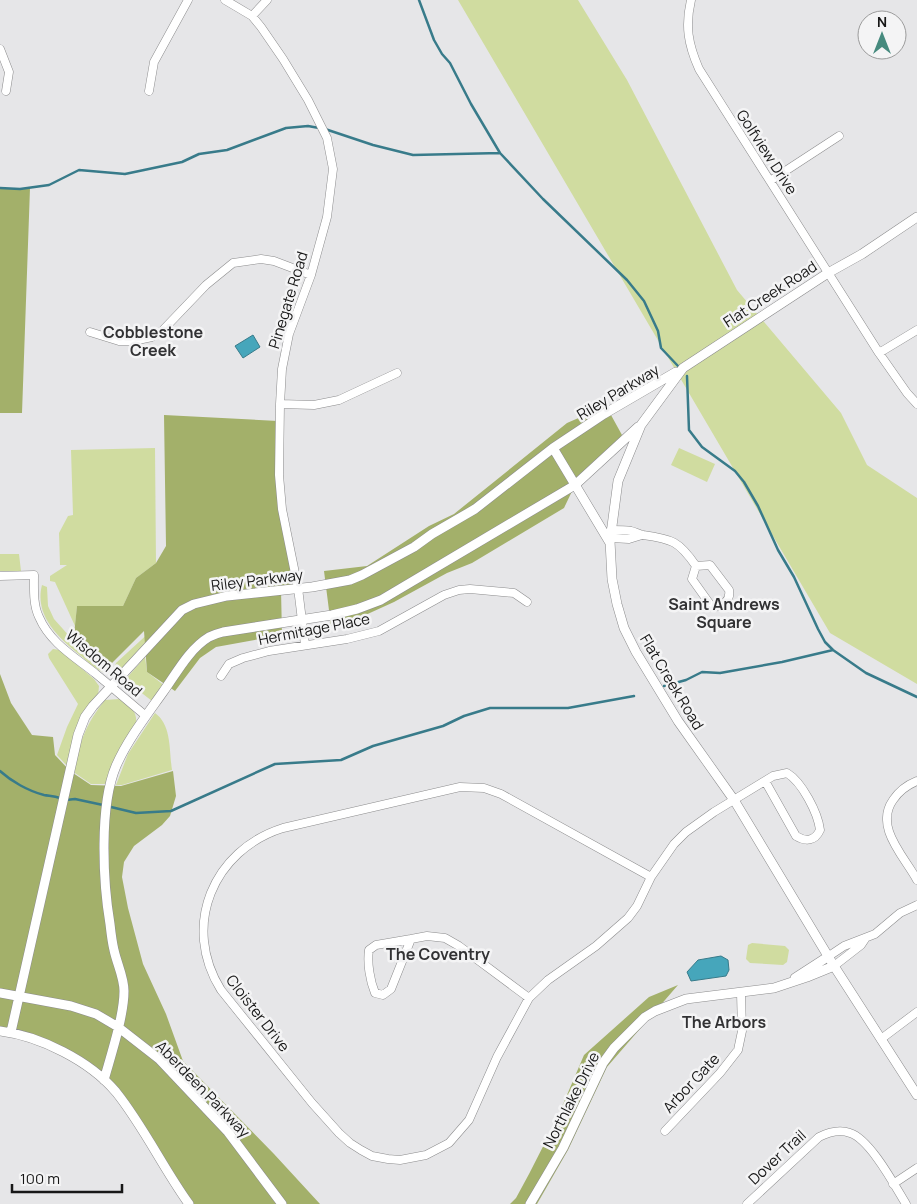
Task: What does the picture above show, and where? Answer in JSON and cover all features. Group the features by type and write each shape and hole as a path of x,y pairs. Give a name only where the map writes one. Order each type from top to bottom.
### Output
{"street":[{"path":"149,91 154,62 188,0"},
{"name":"Pinegate Road","path":"225,0 252,16 262,27 283,59 308,100 327,138 333,169 327,217 311,275 289,334 282,370 279,475 282,509 298,588 305,645"},
{"path":"252,16 267,0"},
{"name":"Golfview Drive","path":"691,0 688,17 688,39 694,59 879,353 917,404"},
{"path":"0,49 9,72 6,91"},
{"path":"770,181 839,136"},
{"name":"Flat Creek Road","path":"917,217 683,368 641,424 618,481 611,537 612,579 617,604 624,628 645,669 678,721 734,800 834,966 917,1094"},
{"path":"90,332 119,341 132,341 152,336 162,331 206,285 234,263 261,259 274,261 311,275"},
{"path":"879,353 917,330"},
{"name":"Riley Parkway","path":"11,1032 78,735 85,717 110,687 182,610 194,604 227,596 312,587 350,580 378,567 414,547 475,508 553,448 604,414 683,368"},
{"path":"280,404 314,405 334,402 397,373"},
{"path":"104,1080 118,1027 124,993 123,982 113,948 105,876 106,814 109,790 116,767 124,750 182,664 209,637 230,630 346,612 381,600 575,485 641,424"},
{"path":"553,448 575,485 611,537 630,531 642,535 660,537 674,542 684,550 696,566"},
{"path":"696,566 710,566 729,590 730,595 722,605 712,607 692,579 696,566"},
{"name":"Wisdom Road","path":"0,576 34,575 35,605 38,617 46,630 68,654 146,716"},
{"name":"Hermitage Place","path":"221,676 230,664 243,658 305,645 347,639 379,631 444,595 459,590 470,589 514,593 527,602"},
{"name":"Cloister Drive","path":"651,877 514,800 484,788 471,787 445,790 272,831 258,837 237,853 222,871 211,892 203,929 205,950 214,979 231,1004 339,1133 360,1150 372,1156 400,1160 414,1158 436,1150 454,1138 469,1120 497,1057 529,998 548,980 596,946 628,918 637,906 651,877 674,844 686,832 714,812 773,776 787,773 794,777 815,812 820,830 818,835 809,840 803,840 796,836 765,781"},
{"path":"917,781 902,789 894,797 886,812 886,819 890,835 917,880"},
{"name":"Northlake Drive","path":"791,982 844,946 865,939 884,928 900,913 917,906"},
{"path":"411,939 391,989 383,995 376,993 373,987 369,950 376,945 411,939 434,936 445,938 459,946 529,998"},
{"name":"Northlake Drive","path":"530,1204 563,1148 603,1063 614,1048 637,1024 655,1011 686,999 774,988 807,978 834,966 861,945 865,939"},
{"name":"Aberdeen Parkway","path":"0,992 71,1006 96,1014 118,1027 159,1060 228,1132 282,1204"},
{"name":"Arbor Gate","path":"665,1131 720,1073 738,1050 742,1031 741,993"},
{"path":"881,1039 917,1012"},
{"path":"0,1031 11,1032 44,1042 74,1058 104,1080 116,1092 133,1116 189,1204"},
{"name":"Dover Trail","path":"747,1204 820,1137 829,1132 851,1133 861,1139 906,1204"},
{"path":"893,1184 917,1168"}],"green space":[{"path":"458,0 578,0 627,80 737,290 841,413 867,465 917,498 917,684 830,633"},
{"path":"0,188 30,188 22,413 0,413"},
{"path":"606,406 622,435 610,452 575,485 564,508 472,563 447,573 394,602 361,617 331,626 324,571 367,566 429,526 454,514 567,423"},
{"path":"164,415 278,421 281,498 298,588 281,590 282,635 216,647 200,658 175,691 147,672 144,631 109,666 74,635 77,606 123,606 136,578 156,563 166,546"},
{"path":"155,448 156,563 136,578 123,606 77,606 75,626 55,582 50,581 50,576 67,565 60,565 59,533 68,516 73,515 71,450"},
{"path":"679,448 715,464 707,482 671,465"},
{"path":"0,554 19,554 21,571 0,571"},
{"path":"42,585 47,587 48,606 54,619 71,638 89,651 115,675 105,673 92,666 57,634 45,616 42,607 40,596"},
{"path":"152,630 142,650 121,672 114,668 116,663"},
{"path":"53,649 60,650 94,679 99,686 98,696 68,767 57,755 78,704 49,658 48,654"},
{"path":"145,657 147,672 165,686 152,701 125,680"},
{"path":"0,674 11,703 32,735 53,737 55,755 70,771 91,785 121,786 173,771 176,796 170,816 162,825 134,846 124,862 122,877 143,964 166,1014 183,1061 320,1204 189,1204 104,1080 44,1041 0,1032"},
{"path":"119,699 135,713 136,727 108,784 91,784 72,771 78,751 88,726 105,700"},
{"path":"155,713 167,731 172,770 122,785 116,785 128,754"},
{"path":"752,943 785,946 789,950 787,962 783,965 750,963 746,959 748,945"},
{"path":"678,985 607,1067 568,1150 537,1204 510,1204 516,1198 555,1123 584,1055 649,997"}],"water":[{"path":"253,335 260,347 243,358 235,346"},
{"path":"721,956 728,960 729,970 726,976 691,981 687,972 698,960"}],"waterway":[{"path":"419,0 434,40 450,63 471,104 500,153 543,199 627,280 644,301 658,331 661,348 678,366"},
{"path":"0,188 20,189 49,185 79,170 125,174 182,162 199,154 227,150 286,128 308,126 319,128"},
{"path":"325,129 373,145 413,155 500,153"},
{"path":"687,376 689,430 702,447 735,471 744,482 758,506 778,550 794,577 825,642 833,650 866,673 917,697"},
{"path":"664,686 686,680 702,672 720,673 782,662 833,650"},
{"path":"111,807 136,813 171,811 275,764 341,760 373,746 443,726 464,716 490,708 568,708 634,696"},
{"path":"0,771 26,788 44,795 60,798"},
{"path":"66,800 75,799 103,805"}],"district":[{"name":"Cobblestone Creek","path":"153,341"},
{"name":"Saint Andrews Square","path":"724,613"},
{"name":"The Coventry","path":"438,954"},
{"name":"The Arbors","path":"724,1022"}]}
